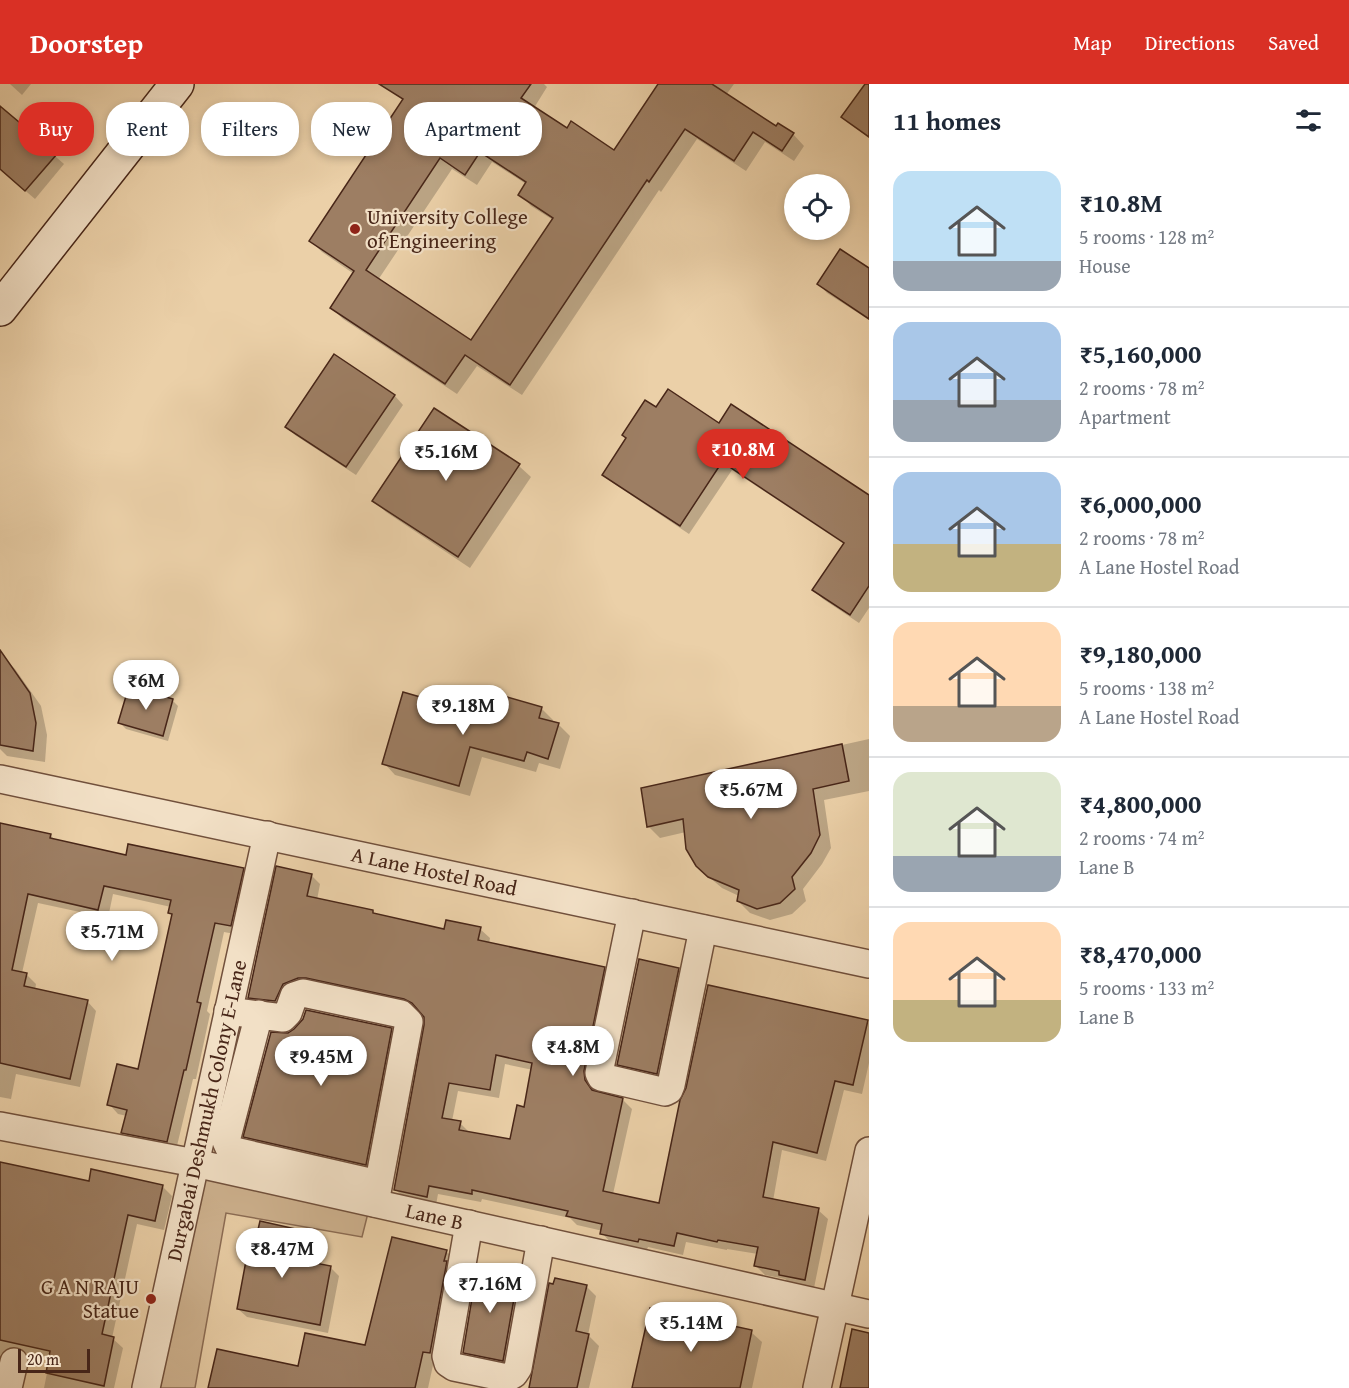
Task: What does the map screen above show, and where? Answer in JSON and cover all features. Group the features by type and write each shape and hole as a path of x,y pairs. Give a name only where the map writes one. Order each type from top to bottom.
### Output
{"main road":[{"path":"0,309 177,84"}],"street":[{"name":"A Lane Hostel Road","path":"0,779 869,964"},
{"name":"Durgabai Deshmukh Colony E-Lane","path":"146,1388 267,835"},
{"path":"632,913 598,1073 601,1077 664,1092 672,1085 703,929"},
{"path":"228,1011 259,1014 283,1017 286,1016 294,996 303,993 401,1014 407,1018 410,1022 377,1194 230,1150 226,1141 259,1014"},
{"name":"Lane B","path":"0,1126 377,1194 468,1224 869,1314"},
{"path":"817,1388 869,1151"},
{"path":"468,1224 446,1356 448,1362 454,1367 507,1378 514,1374 518,1368 541,1240"}],"shaded area":[{"path":"200,1177 368,1213 362,1237 226,1213 195,1388 160,1388"}],"building":[{"name":"University College of Engineering","path":"379,84 531,84 521,98 527,102 404,102 404,156 477,156 465,175 440,158 366,270 471,340 553,218 518,195 526,182 486,156 542,156 542,112 567,128 571,121 614,150 658,84 712,84 776,126 778,123 794,133 782,151 753,132 734,161 685,129 649,182 647,180 510,385 465,355 445,384 330,308 354,271 309,241 365,156 392,156 392,116 403,99"},
{"path":"865,84 869,84 869,137 841,117"},
{"path":"0,106 18,121 18,156 55,156 25,191 0,169"},
{"path":"840,249 869,268 869,319 817,284"},
{"path":"334,354 395,395 346,467 285,427"},
{"path":"668,389 719,423 731,404 869,495 869,586 850,615 812,590 844,543 722,462 680,526 602,475 626,438 622,435 645,400 656,407"},
{"path":"434,408 520,464 458,557 372,501"},
{"path":"0,650 30,693 36,723 33,751 0,745"},
{"path":"129,686 173,699 163,736 118,723"},
{"path":"403,692 486,716 489,704 504,708 507,697 542,707 539,718 559,723 548,759 527,752 524,761 470,747 459,786 382,764"},
{"path":"842,744 849,781 813,789 820,835 811,853 792,877 795,889 780,903 757,909 737,901 739,890 708,877 696,866 686,849 683,819 647,827 641,788"},
{"path":"0,823 51,834 50,838 126,855 128,844 244,868 231,926 215,923 197,1002 201,1003 167,1142 121,1133 127,1110 107,1105 117,1064 138,1069 172,914 168,913 171,900 104,886 98,910 28,894 12,970 27,973 24,986 88,1000 70,1079 0,1063"},
{"path":"276,866 312,874 307,896 373,910 373,913 444,929 446,920 481,927 478,940 605,967 584,1071 585,1080 592,1090 623,1098 603,1191 659,1203 680,1100 686,1088 708,985 868,1020 853,1085 835,1081 817,1153 773,1142 763,1197 819,1208 805,1280 779,1275 779,1271 754,1266 758,1247 718,1240 717,1242 677,1233 674,1246 639,1239 638,1242 600,1234 602,1224 566,1216 568,1211 472,1190 472,1194 429,1186 427,1197 394,1190 424,1017 412,1003 404,999 306,978 298,978 283,984 275,1001 248,998","holes":["496,1055 532,1063 524,1107 517,1105 510,1139 459,1130 461,1121 442,1118 449,1083 490,1090"]},
{"path":"639,959 679,968 657,1074 617,1065"},
{"path":"306,1010 392,1028 366,1165 243,1137 271,1032 288,1033 303,1019"},
{"path":"0,1162 89,1181 91,1169 163,1185 155,1221 128,1215 102,1334 114,1337 104,1386 46,1373 50,1351 0,1340"},
{"path":"260,1221 296,1229 289,1258 331,1266 320,1325 237,1309 248,1250 253,1251"},
{"path":"392,1237 447,1250 430,1353 423,1352 415,1388 208,1388 217,1349 298,1366 305,1333 365,1345"},
{"path":"477,1268 518,1276 503,1361 463,1353"},
{"path":"555,1278 587,1285 576,1331 589,1334 577,1388 529,1388 549,1283 553,1284"},
{"path":"650,1308 752,1330 740,1388 632,1388"},
{"path":"852,1329 869,1333 869,1388 840,1388"}],"place":[{"name":"University College of Engineering","path":"355,229"},
{"name":"G A N RAJU Statue","path":"151,1299"}]}
